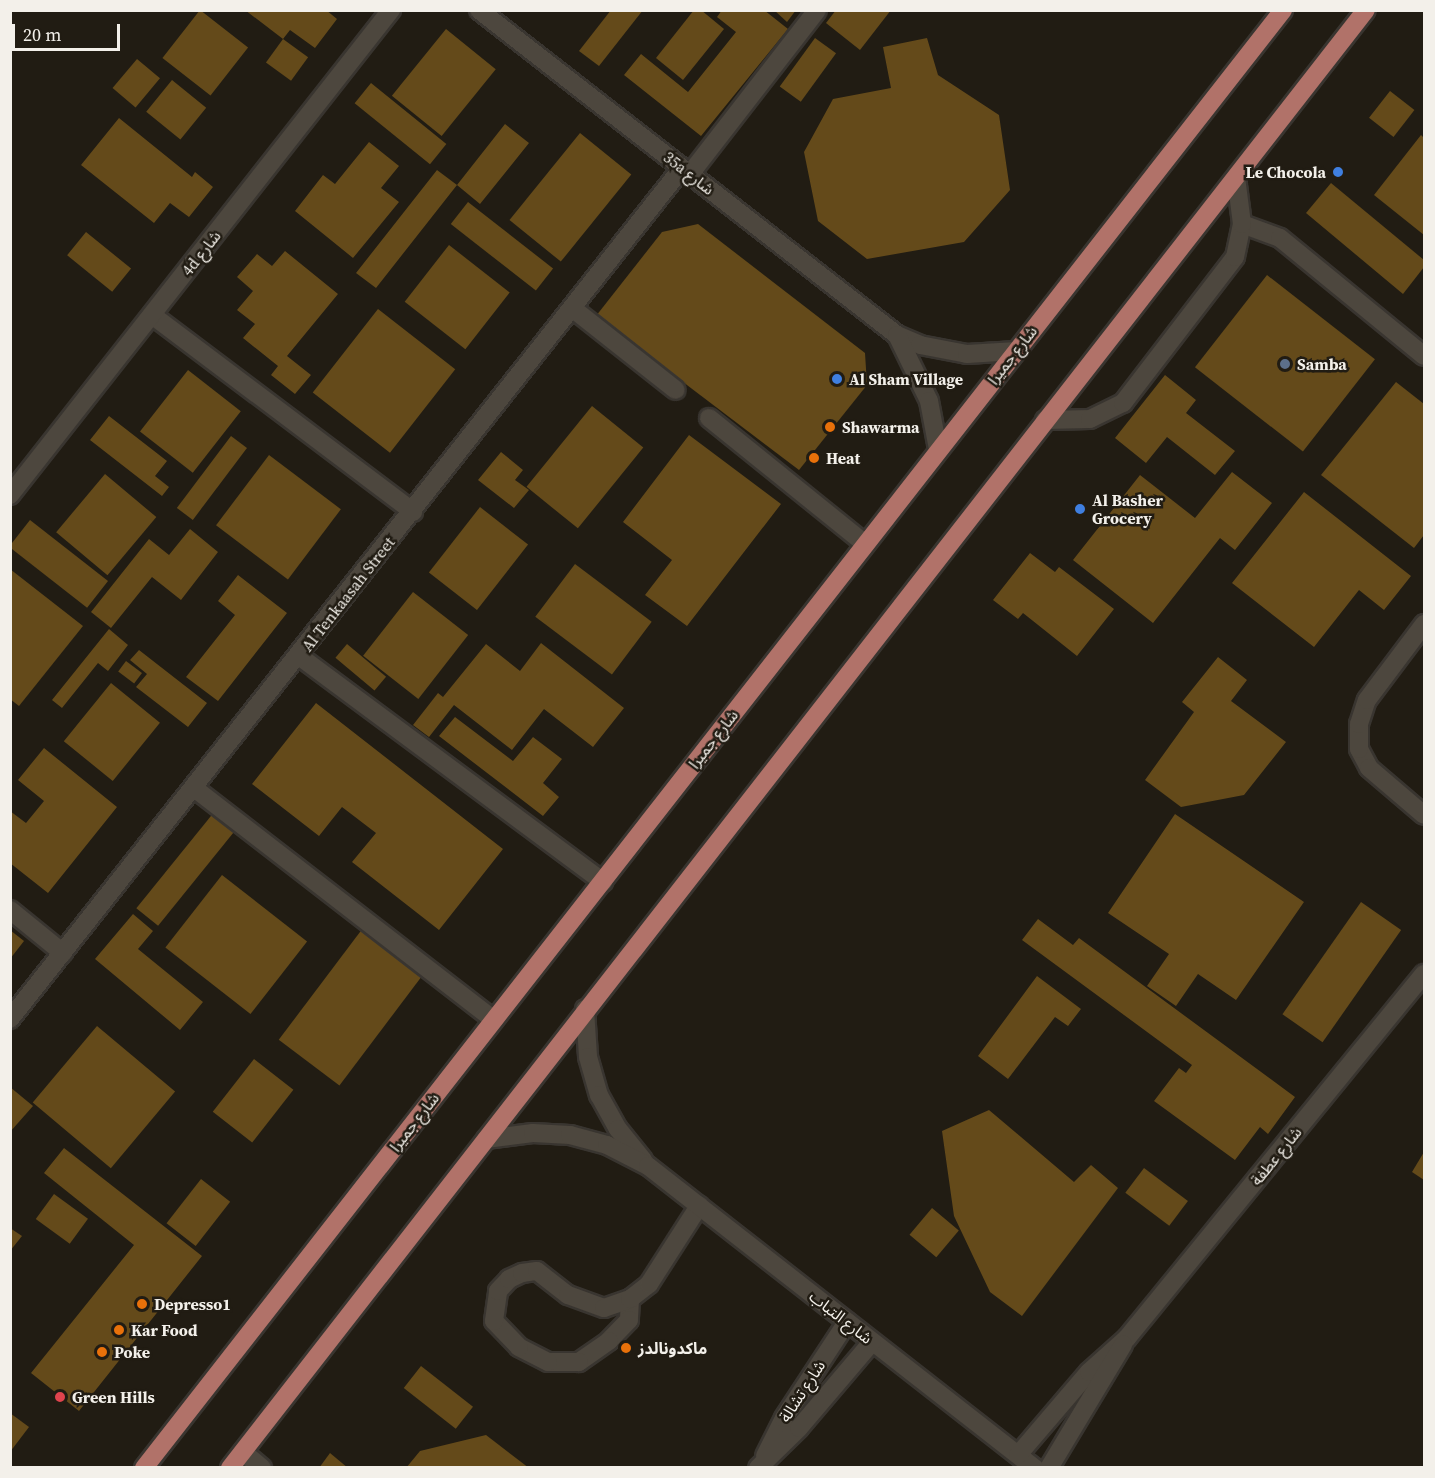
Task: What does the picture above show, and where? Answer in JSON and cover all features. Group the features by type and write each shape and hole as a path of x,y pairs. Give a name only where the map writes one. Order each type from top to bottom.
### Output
{"main road":[{"name":"شارع جميرا","path":"144,1467 603,882 864,543 1283,10"},
{"path":"239,1460 585,1010 1366,10"}],"street":[{"name":"4d شارع","path":"10,495 391,10"},
{"name":"35a شارع","path":"479,10 897,335 920,345 968,354 1016,351"},
{"name":"Al Tenkaasah Street","path":"10,1019 572,308 817,10"},
{"path":"1045,420 1090,419 1123,403 1235,257 1242,224 1236,177"},
{"path":"1242,224 1280,237 1425,356"},
{"path":"572,308 676,390"},
{"path":"152,315 413,512"},
{"name":"35a شارع","path":"897,335 929,401 938,449"},
{"path":"709,418 864,543"},
{"path":"1425,624 1366,700 1359,724 1359,749 1369,768 1425,815"},
{"path":"299,656 603,882"},
{"path":"194,788 494,1020"},
{"path":"10,910 63,953"},
{"name":"شارع عطفة","path":"1018,1455 1089,1372 1126,1338 1425,974"},
{"name":"شارع التباب","path":"585,1010 588,1057 599,1095 618,1129 648,1166"},
{"name":"شارع التباب","path":"486,1139 533,1133 570,1135 607,1145 648,1166 1035,1467"},
{"path":"630,1299 629,1320 609,1341 579,1362 548,1362 519,1347 495,1321 498,1291 509,1279 522,1273 537,1271 568,1295 604,1308 630,1299 649,1284 699,1206"},
{"name":"شارع تشالة","path":"760,1465 784,1418 848,1322"},
{"name":"شارع عطفة","path":"1049,1467 1104,1383 1126,1338"},
{"name":"شارع تشالة","path":"760,1465 799,1428 872,1342"},
{"path":"239,1460 262,1467"}],"building":[{"path":"200,10 248,48 211,96 162,58"},
{"path":"245,10 326,10 337,19 315,48 290,30 283,39"},
{"path":"611,10 643,10 599,66 579,51"},
{"path":"694,10 701,10 724,29 683,80 656,58"},
{"path":"722,10 764,10 788,29 701,136 624,75 641,54 688,92 736,32 717,17"},
{"path":"774,10 796,10 787,22"},
{"path":"836,10 891,10 860,50 826,23"},
{"path":"446,29 496,69 442,136 392,96"},
{"path":"815,38 836,53 801,102 780,87"},
{"path":"927,38 938,75 999,115 1010,190 964,242 867,259 818,221 804,152 833,99 891,88 883,47"},
{"path":"283,39 308,57 291,81 266,62"},
{"path":"137,59 160,78 136,107 113,88"},
{"path":"172,80 206,108 180,140 146,112"},
{"path":"371,83 446,144 430,164 355,103"},
{"path":"1390,91 1414,110 1393,137 1369,118"},
{"path":"119,118 192,177 195,172 213,187 189,217 170,203 154,223 81,165"},
{"path":"505,124 529,143 480,204 457,185"},
{"path":"580,133 631,175 561,262 510,220"},
{"path":"1421,135 1424,138 1424,235 1374,195"},
{"path":"369,142 399,166 381,188 399,202 353,258 295,211 323,175 335,184"},
{"path":"437,170 457,185 376,288 356,273"},
{"path":"1331,183 1424,260 1424,267 1403,294 1306,213"},
{"path":"468,202 553,268 536,291 451,224"},
{"path":"698,224 865,353 867,385 799,470 596,316 662,232"},
{"path":"86,232 131,269 112,292 67,255"},
{"path":"449,245 510,292 465,349 405,302"},
{"path":"285,251 338,294 287,356 311,375 295,394 271,375 278,366 243,338 255,324 237,310 253,291 237,277 257,254 272,266"},
{"name":"Samba","path":"1267,275 1375,359 1303,452 1195,367"},
{"path":"378,309 455,369 390,453 313,393"},
{"path":"188,370 241,411 193,473 140,431"},
{"path":"1165,375 1196,400 1186,413 1235,451 1215,475 1167,437 1146,463 1115,438"},
{"path":"1396,382 1424,404 1424,535 1414,548 1321,475"},
{"path":"592,406 643,448 578,528 527,487"},
{"path":"109,416 167,461 155,476 169,487 162,496 90,440"},
{"path":"689,435 781,504 687,626 645,595 672,560 623,522"},
{"path":"231,436 247,448 193,520 177,508"},
{"path":"501,452 523,470 515,480 529,490 514,508 478,480"},
{"path":"269,455 341,509 288,579 216,525"},
{"path":"1232,472 1272,503 1235,550 1220,538 1153,623 1073,560 1140,475 1195,518"},
{"path":"105,474 156,517 107,575 56,532"},
{"path":"1304,492 1411,576 1384,610 1359,590 1314,647 1232,583"},
{"path":"480,507 528,545 477,610 429,572"},
{"path":"30,520 108,581 87,608 10,548"},
{"path":"190,529 218,552 181,600 152,577 111,628 91,612 149,539 169,555"},
{"path":"1030,553 1055,572 1059,567 1114,609 1077,656 1023,613 1018,619 993,600"},
{"path":"575,564 652,622 612,674 535,617"},
{"path":"10,569 83,626 19,706 10,699"},
{"path":"238,575 287,613 218,701 186,677 235,615 218,601"},
{"path":"413,592 468,635 418,699 363,656"},
{"path":"109,629 128,645 108,671 98,663 62,708 52,700"},
{"path":"541,643 624,708 593,747 544,709 512,750 454,705 429,737 413,725 438,693 443,697 486,644 520,671"},
{"path":"347,644 386,677 374,691 335,658"},
{"path":"139,650 207,703 188,727 136,687 147,674 130,660"},
{"path":"1218,657 1247,680 1231,701 1286,742 1244,795 1181,807 1145,780 1194,712 1182,702"},
{"path":"126,661 142,673 134,683 118,671"},
{"path":"111,683 160,723 113,781 64,741"},
{"path":"316,703 503,849 439,930 352,862 376,833 342,807 319,836 252,784"},
{"path":"455,717 513,761 533,737 562,759 543,783 559,797 543,816 439,736"},
{"path":"44,748 117,807 48,893 10,863 10,811 26,823 44,801 18,780"},
{"path":"215,811 237,829 158,926 136,908"},
{"path":"1175,814 1304,902 1236,1000 1198,974 1176,1006 1147,986 1169,954 1108,913"},
{"path":"222,875 307,941 250,1014 165,947"},
{"path":"1361,902 1401,930 1323,1042 1282,1014"},
{"path":"133,914 153,931 138,949 203,1002 180,1030 95,959"},
{"path":"1038,919 1073,945 1079,938 1295,1097 1268,1134 1260,1127 1235,1160 1154,1101 1179,1068 1186,1073 1192,1065 1022,940"},
{"path":"363,928 424,974 339,1086 279,1040"},
{"path":"10,930 24,941 10,959"},
{"path":"1037,976 1081,1009 1068,1026 1055,1017 1008,1079 978,1056"},
{"path":"97,1026 175,1092 111,1168 33,1103"},
{"path":"254,1059 293,1090 252,1143 213,1112"},
{"path":"10,1087 33,1106 10,1132"},
{"path":"989,1110 1074,1182 1091,1165 1118,1188 1022,1316 990,1292 954,1216 942,1131"},
{"path":"64,1148 202,1256 79,1411 31,1373 134,1245 44,1173"},
{"path":"1424,1152 1424,1180 1412,1172"},
{"path":"1144,1168 1188,1201 1169,1226 1125,1193"},
{"path":"201,1179 230,1202 196,1246 167,1223"},
{"path":"54,1194 88,1219 70,1244 36,1219"},
{"path":"932,1208 959,1230 936,1257 910,1235"},
{"path":"10,1228 22,1236 10,1251"},
{"path":"421,1366 473,1407 456,1429 404,1388"},
{"path":"10,1413 29,1427 10,1452"},
{"path":"486,1435 529,1468 406,1468 420,1451"},
{"path":"330,1453 348,1468 319,1468"}],"place":[{"name":"Le Chocola","path":"1338,172"},
{"name":"Samba","path":"1285,364"},
{"name":"Al Sham Village","path":"837,379"},
{"name":"Shawarma","path":"830,427"},
{"name":"Heat","path":"814,458"},
{"name":"Al Basher Grocery","path":"1080,509"},
{"name":"Depresso1","path":"142,1304"},
{"name":"Kar Food","path":"119,1330"},
{"name":"ماكدونالدز","path":"626,1348"},
{"name":"Poke","path":"102,1352"},
{"name":"Green Hills","path":"60,1397"}]}
